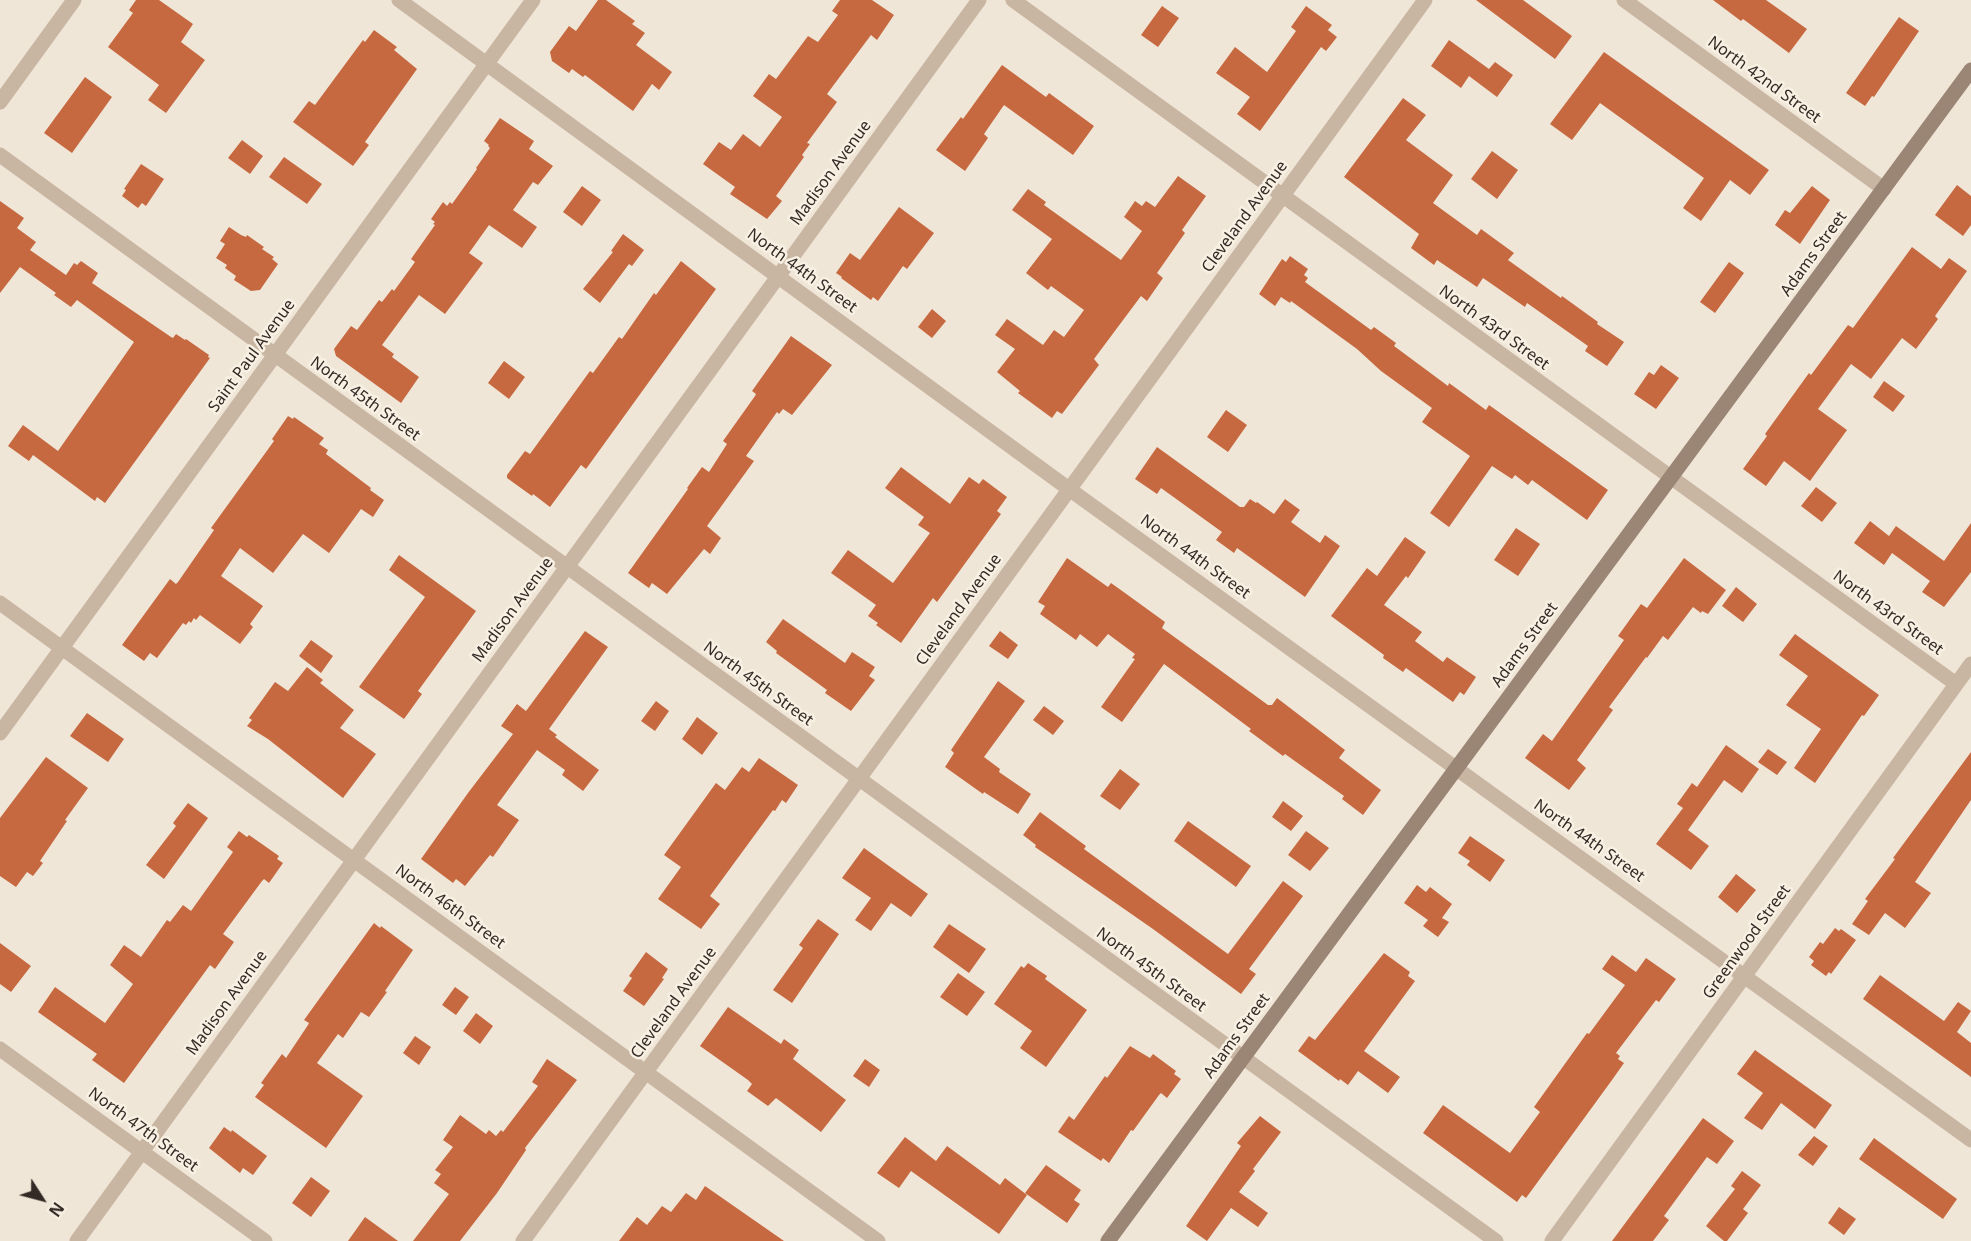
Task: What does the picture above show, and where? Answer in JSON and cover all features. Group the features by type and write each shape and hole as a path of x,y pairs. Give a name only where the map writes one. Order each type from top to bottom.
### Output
{"main road":[{"name":"Adams Street","path":"1108,1241 1971,70"}],"street":[{"path":"0,102 74,0"},
{"name":"North 44th Street","path":"399,0 1069,489 1971,1140"},
{"name":"Saint Paul Avenue","path":"0,733 533,0"},
{"name":"Madison Avenue","path":"77,1241 979,0"},
{"name":"North 43rd Street","path":"1013,0 1956,684"},
{"name":"Cleveland Avenue","path":"523,1241 1425,0"},
{"name":"North 42nd Street","path":"1624,0 1884,189"},
{"name":"North 45th Street","path":"0,155 1496,1241"},
{"name":"North 46th Street","path":"0,603 878,1241"},
{"name":"Greenwood Street","path":"1552,1241 1971,664"},
{"name":"North 47th Street","path":"0,1049 265,1241"}],"building":[{"path":"136,0 159,0 193,24 181,42 205,60 166,113 148,100 159,85 108,47 133,13 129,10"},
{"path":"598,0 606,0 635,21 632,24 645,33 636,45 672,72 659,90 652,84 633,111 585,75 583,77 572,69 569,73 552,61 550,52 569,26 576,31"},
{"path":"840,0 872,0 894,15 877,40 871,35 827,94 837,102 807,143 810,144 802,155 804,157 776,196 782,201 767,219 730,194 735,187 703,164 719,142 731,150 743,134 760,147 782,117 753,96 769,74 776,79 808,36 818,42 838,15 832,11"},
{"path":"1476,0 1523,0 1572,36 1555,59"},
{"path":"1713,0 1766,0 1807,29 1789,53"},
{"path":"1162,6 1179,18 1158,47 1141,35"},
{"path":"1306,6 1332,25 1328,30 1337,37 1326,51 1321,47 1260,131 1237,114 1250,97 1216,73 1235,47 1267,72 1296,31 1291,27"},
{"path":"1899,17 1919,31 1874,97 1872,96 1865,106 1846,93"},
{"path":"374,30 397,47 394,50 417,69 365,142 369,145 353,166 293,122 309,101 315,105 363,40 365,42"},
{"path":"1449,40 1489,69 1495,62 1513,75 1497,97 1469,76 1461,88 1431,66"},
{"path":"1604,52 1769,170 1750,195 1730,180 1701,221 1683,208 1704,178 1600,103 1572,140 1550,124"},
{"path":"1002,65 1046,97 1049,93 1094,126 1073,155 1004,105 984,134 988,138 965,171 936,150 961,117 963,119"},
{"path":"85,77 112,97 72,153 44,133"},
{"path":"1403,98 1426,115 1406,140 1453,175 1433,203 1477,235 1481,229 1514,253 1508,260 1624,342 1607,366 1585,351 1588,346 1527,303 1525,307 1483,278 1477,287 1437,260 1434,265 1411,248 1419,234 1344,177"},
{"path":"500,118 534,141 529,149 553,166 538,185 533,182 513,210 537,227 522,248 489,225 469,253 483,263 445,314 419,295 382,345 394,354 392,357 419,377 401,403 336,356 334,349 351,326 357,330 379,300 382,302 392,289 394,291 415,262 411,259 435,225 431,219 443,202 447,206 450,202 452,204 477,169 490,148 484,141"},
{"path":"242,140 263,156 250,174 228,158"},
{"path":"1492,151 1518,170 1497,199 1471,179"},
{"path":"284,157 322,184 307,204 269,177"},
{"path":"141,164 164,179 146,206 142,203 138,208 122,196 126,190 124,189"},
{"path":"1178,176 1206,196 1182,230 1185,233 1157,273 1163,278 1147,301 1141,296 1094,359 1099,365 1062,414 1057,411 1052,418 1018,393 1020,391 997,372 1015,349 995,335 1007,319 1043,345 1054,330 1064,337 1084,310 1051,286 1048,290 1026,273 1052,239 1012,210 1028,189 1046,202 1044,205 1121,260 1142,231 1124,217 1135,201 1142,206 1146,201 1155,207"},
{"path":"1957,185 1971,196 1971,225 1963,236 1935,215"},
{"path":"582,186 601,200 582,226 563,212"},
{"path":"1812,186 1830,200 1800,244 1775,225 1785,210 1790,213"},
{"path":"0,201 24,218 17,228 36,242 30,250 66,275 74,263 77,265 81,261 98,273 92,283 171,337 173,338 176,334 209,355 210,358 105,503 97,497 95,501 33,455 29,461 8,446 23,425 58,451 134,342 77,300 71,307 20,267 0,293"},
{"path":"899,207 934,233 907,269 903,266 878,301 873,297 871,300 836,273 850,253 860,260"},
{"path":"229,227 241,235 246,237 247,235 264,247 262,249 274,257 272,259 278,264 260,290 251,291 234,280 236,276 225,268 227,265 216,258 225,244 220,241"},
{"path":"623,234 644,250 632,266 629,264 600,303 583,289 613,252 611,251"},
{"path":"1912,247 1941,269 1949,258 1967,271 1935,316 1938,319 1916,349 1902,338 1871,379 1851,364 1818,409 1847,430 1810,481 1784,461 1766,486 1743,469 1809,373 1811,375 1848,325 1853,328"},
{"path":"1290,256 1308,269 1304,275 1308,278 1305,282 1371,330 1374,327 1396,343 1394,346 1448,386 1449,383 1486,410 1489,405 1608,490 1587,520 1532,480 1528,485 1515,475 1512,479 1492,466 1449,527 1430,513 1470,456 1422,422 1432,408 1381,371 1357,349 1291,301 1290,303 1281,297 1275,306 1259,294 1282,259 1286,262"},
{"path":"681,261 716,289 586,469 581,465 550,507 507,478 507,475 525,451 530,454 590,371 593,373 619,337 622,339 654,293 656,295"},
{"path":"1729,262 1744,273 1715,313 1700,302"},
{"path":"932,309 946,321 932,338 918,327"},
{"path":"791,336 832,365 792,415 783,409 779,414 777,412 746,456 754,461 707,526 721,538 710,554 704,549 667,594 652,583 649,588 628,573 702,467 709,472 727,444 723,441 755,396 756,394 752,391"},
{"path":"504,361 525,377 509,399 488,383"},
{"path":"1661,365 1679,378 1656,409 1634,394 1649,372 1654,375"},
{"path":"1884,381 1905,396 1893,412 1873,397"},
{"path":"1226,410 1247,425 1228,452 1207,437"},
{"path":"288,416 293,419 294,417 324,438 319,444 328,450 326,454 384,500 373,517 361,509 329,553 303,534 273,573 240,548 221,576 263,606 250,624 253,627 240,644 200,615 191,623 189,621 186,625 183,623 157,658 150,653 144,661 122,645 170,579 176,584 178,582 214,530 211,528 274,441 272,439"},
{"path":"1157,447 1240,507 1244,507 1250,499 1274,514 1285,499 1300,510 1291,522 1320,543 1325,535 1340,546 1305,597 1237,548 1234,553 1216,540 1222,532 1161,488 1157,494 1135,479"},
{"path":"901,467 950,504 969,477 979,484 983,479 1007,497 997,511 1001,514 937,602 933,598 901,643 876,625 878,623 868,616 876,605 831,573 848,550 893,583 930,533 918,525 924,517 885,488"},
{"path":"1816,487 1837,503 1822,522 1801,506"},
{"path":"1870,521 1889,536 1896,526 1944,561 1971,523 1971,572 1944,607 1922,592 1930,581 1892,553 1884,565 1854,543"},
{"path":"1516,528 1540,544 1518,576 1494,560"},
{"path":"1405,537 1426,552 1408,578 1406,576 1384,605 1422,632 1415,641 1443,662 1447,657 1476,677 1464,695 1460,692 1453,702 1406,668 1403,672 1383,658 1384,655 1331,616 1367,568 1377,576"},
{"path":"399,555 476,611 418,691 422,694 404,719 359,687 425,597 389,570"},
{"path":"1067,558 1108,587 1111,583 1165,622 1162,628 1268,705 1272,705 1277,698 1345,750 1339,758 1381,790 1363,815 1342,799 1344,796 1285,754 1283,756 1164,664 1122,722 1101,707 1135,659 1132,658 1135,654 1108,634 1097,647 1080,634 1076,640 1040,614 1045,606 1038,602"},
{"path":"1684,558 1726,590 1708,614 1702,611 1701,613 1693,607 1668,640 1663,636 1646,657 1609,707 1613,710 1577,760 1586,768 1569,790 1525,758 1543,734 1552,741 1624,640 1618,636 1641,604 1647,608"},
{"path":"1736,587 1757,604 1743,622 1722,606"},
{"path":"783,619 845,663 852,652 875,667 869,676 875,680 851,711 825,693 827,690 776,653 777,651 766,642"},
{"path":"585,631 608,647 549,729 557,735 555,737 599,770 583,791 562,775 565,770 537,750 497,805 519,820 493,857 490,855 465,886 456,879 453,883 421,859 513,734 501,726 517,704 526,711"},
{"path":"1000,631 1018,645 1008,659 989,646"},
{"path":"1795,634 1879,695 1864,716 1862,715 1815,783 1794,768 1821,729 1786,705 1808,676 1779,655"},
{"path":"311,640 333,656 321,673 299,656"},
{"path":"307,667 323,680 320,683 354,710 340,728 376,754 343,798 268,739 247,726 252,720 249,718 275,682 288,691"},
{"path":"998,681 1025,701 984,757 1000,769 999,772 1031,794 1018,814 984,792 983,794 945,767 954,753 951,750"},
{"path":"656,701 669,711 655,731 641,721"},
{"path":"1044,706 1064,721 1053,735 1033,720"},
{"path":"87,713 124,739 108,762 70,736"},
{"path":"697,717 718,733 702,755 682,739"},
{"path":"1726,745 1759,769 1742,793 1724,780 1688,830 1709,846 1691,870 1656,844 1683,808 1677,804 1692,783 1697,787"},
{"path":"1768,749 1787,762 1777,775 1758,762"},
{"path":"1971,752 1971,800 1915,882 1931,893 1905,928 1885,913 1869,935 1852,924 1868,901 1865,899"},
{"path":"46,757 88,788 40,861 43,863 33,876 27,872 16,887 0,876 0,818"},
{"path":"759,758 798,785 786,803 782,800 775,811 773,810 710,896 720,904 701,929 658,899 681,867 664,855 716,783 725,790 742,767 749,772"},
{"path":"1120,769 1140,784 1120,810 1100,796"},
{"path":"1283,801 1303,816 1291,831 1272,817"},
{"path":"188,803 208,818 164,879 146,865 176,826 173,823"},
{"path":"1040,812 1086,846 1084,849 1228,954 1283,881 1303,896 1249,969 1256,974 1241,994 1035,847 1036,845 1023,835"},
{"path":"1188,821 1251,866 1236,887 1174,841"},
{"path":"239,831 247,837 249,835 279,856 277,859 283,863 269,883 264,879 262,881 223,934 234,942 215,969 210,965 124,1083 92,1060 97,1054 38,1012 55,987 105,1023 133,984 110,965 124,945 141,957 167,920 170,922 183,905 191,911 233,852 227,847"},
{"path":"1306,831 1329,848 1310,871 1288,855"},
{"path":"1470,836 1505,860 1490,882 1467,865 1470,861 1458,853"},
{"path":"864,848 928,894 911,917 891,903 871,931 855,920 871,898 842,878"},
{"path":"1736,874 1756,890 1737,913 1718,897"},
{"path":"1417,885 1426,892 1430,887 1452,904 1442,918 1449,922 1438,937 1423,926 1428,920 1404,903"},
{"path":"818,919 839,934 792,1003 773,990 803,948 799,945"},
{"path":"374,923 413,950 369,1017 361,1012 343,1038 338,1034 317,1063 363,1096 326,1148 255,1097 264,1085 261,1083 282,1054 286,1058 309,1023 304,1020"},
{"path":"949,924 986,949 969,973 933,947"},
{"path":"1835,928 1839,931 1841,929 1856,940 1831,974 1829,972 1826,976 1811,965 1814,961 1809,957 1820,942 1823,944"},
{"path":"0,943 31,966 11,992 0,984"},
{"path":"646,952 668,969 662,978 664,979 644,1006 623,991 632,978 629,976"},
{"path":"1384,953 1410,972 1408,976 1415,981 1364,1051 1400,1077 1388,1093 1358,1071 1348,1085 1340,1079 1339,1081 1298,1051 1309,1036 1315,1040"},
{"path":"1612,955 1636,972 1646,958 1676,979 1659,1002 1656,1000 1616,1053 1620,1056 1618,1059 1624,1063 1612,1080 1526,1198 1522,1195 1517,1202 1423,1133 1443,1105 1510,1153 1540,1112 1534,1107 1625,985 1602,969"},
{"path":"1028,963 1047,976 1045,979 1087,1010 1046,1067 1020,1048 1032,1031 994,1004 1021,966 1024,968"},
{"path":"958,973 985,992 967,1016 940,997"},
{"path":"1880,975 1944,1021 1958,1002 1971,1011 1957,1032 1971,1043 1971,1077 1863,999"},
{"path":"455,987 469,997 456,1015 442,1005"},
{"path":"728,1007 781,1044 784,1039 799,1050 793,1059 846,1100 821,1132 776,1098 768,1106 747,1091 752,1084 748,1080 700,1046"},
{"path":"476,1013 493,1026 480,1044 463,1031"},
{"path":"415,1036 431,1047 419,1065 403,1053"},
{"path":"1130,1046 1150,1058 1153,1054 1176,1071 1174,1074 1181,1079 1167,1098 1161,1093 1159,1095 1133,1131 1131,1130 1109,1163 1103,1158 1101,1161 1058,1132 1069,1116 1074,1120 1105,1076 1107,1078"},
{"path":"1755,1050 1832,1105 1815,1129 1781,1103 1762,1130 1744,1118 1763,1093 1737,1074"},
{"path":"547,1059 577,1080 525,1148 526,1150 497,1193 460,1241 413,1241 449,1194 434,1183 441,1174 435,1170 453,1147 443,1140 460,1115 486,1134 489,1130 496,1136 501,1130 503,1132 538,1086 532,1082"},
{"path":"865,1059 880,1070 869,1087 853,1076"},
{"path":"1260,1116 1281,1132 1239,1192 1268,1213 1258,1227 1231,1208 1207,1241 1186,1226 1241,1146 1237,1143"},
{"path":"1703,1118 1734,1141 1717,1164 1707,1157 1664,1216 1669,1220 1653,1241 1612,1241"},
{"path":"224,1127 231,1132 232,1130 267,1156 253,1175 243,1168 240,1173 209,1148"},
{"path":"1814,1136 1828,1146 1813,1166 1798,1155"},
{"path":"905,1137 936,1161 947,1146 1000,1185 1005,1178 1027,1195 999,1234 911,1171 899,1188 877,1173"},
{"path":"1874,1138 1957,1199 1943,1219 1859,1159"},
{"path":"1046,1165 1081,1190 1074,1200 1080,1204 1067,1223 1025,1193"},
{"path":"1742,1171 1761,1185 1743,1209 1748,1213 1727,1241 1724,1241 1706,1226 1735,1189 1731,1186"},
{"path":"311,1177 330,1191 311,1217 292,1203"},
{"path":"705,1186 784,1241 619,1241 637,1217 647,1225 662,1206 671,1212 686,1193 696,1200"},
{"path":"1839,1207 1856,1219 1844,1235 1828,1223"},
{"path":"365,1217 398,1241 348,1241"}]}
